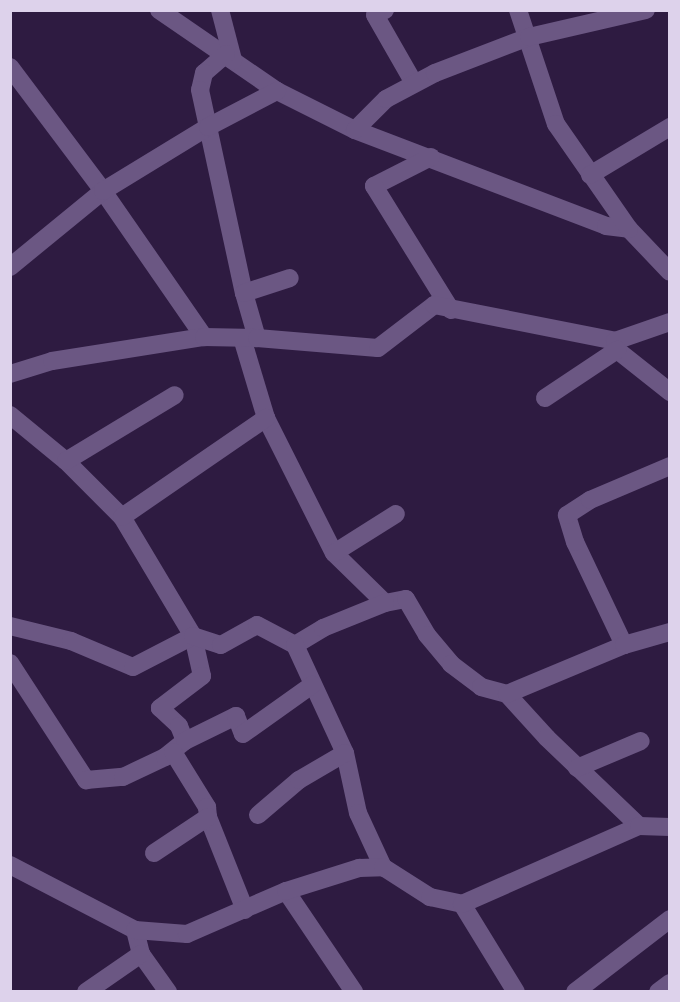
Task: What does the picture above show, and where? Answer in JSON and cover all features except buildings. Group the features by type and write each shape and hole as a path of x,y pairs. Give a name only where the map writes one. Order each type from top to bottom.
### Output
{"street":[{"path":"159,10 277,91 355,130 606,226 629,229"},
{"path":"220,10 230,57"},
{"path":"385,10 375,15 414,83"},
{"path":"518,10 529,37 556,124 629,229 669,272"},
{"path":"355,130 386,99 414,83 529,37 646,10"},
{"path":"230,57 204,73 200,90 244,292 250,338 266,418 334,553 385,603"},
{"path":"10,67 103,190 204,337"},
{"path":"10,267 103,190 208,127 277,91"},
{"path":"590,175 669,127"},
{"path":"430,157 374,186 451,310"},
{"path":"244,292 290,278"},
{"path":"10,374 52,361 204,337 250,338 378,348 434,305 616,346 669,392"},
{"path":"545,398 616,346 669,322"},
{"path":"66,460 175,394"},
{"path":"10,415 66,460 122,517 193,636 202,676 160,708 179,726 179,746 207,807 208,817 245,910"},
{"path":"122,517 266,418"},
{"path":"624,645 575,542 567,515 590,500 669,466"},
{"path":"334,553 396,514"},
{"path":"295,645 323,628 385,603 406,599 427,635 452,664 481,687 507,694 577,768 639,826"},
{"path":"10,626 70,641 133,667 193,636 221,645 257,626 295,645 345,753 358,813 384,867 430,897 462,903 639,826 669,827"},
{"path":"507,694 624,645 669,632"},
{"path":"10,663 86,780 123,777 236,716 243,734 312,685"},
{"path":"577,768 641,741"},
{"path":"258,815 299,780 345,753"},
{"path":"154,853 208,817"},
{"path":"12,869 135,930 187,934 286,891 359,868 384,867"},
{"path":"286,891 354,992"},
{"path":"462,903 516,992"},
{"path":"575,992 669,920"},
{"path":"135,930 141,954 168,992"},
{"path":"86,992 141,954"},
{"path":"658,992 669,983"}]}
